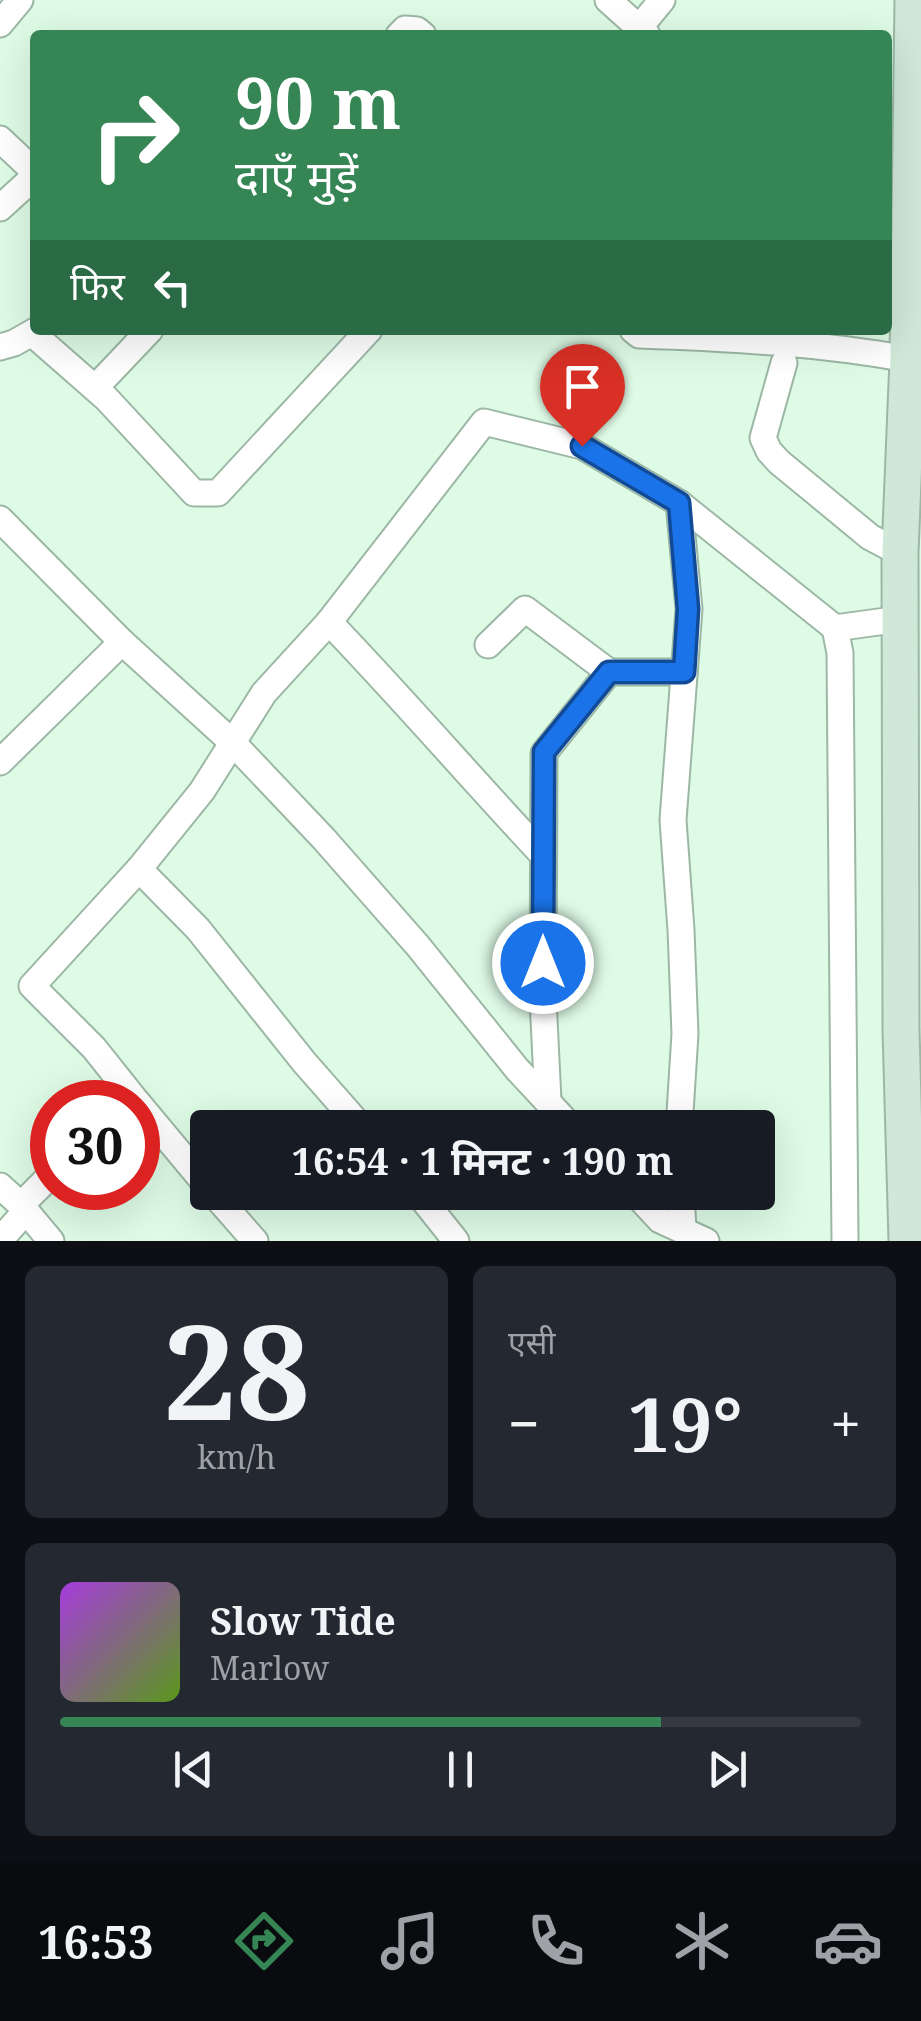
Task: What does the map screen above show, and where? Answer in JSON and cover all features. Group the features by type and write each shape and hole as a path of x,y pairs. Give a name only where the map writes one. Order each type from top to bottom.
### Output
{"street":[{"path":"0,24 20,0"},
{"path":"608,0 642,30"},
{"path":"644,30 662,0"},
{"path":"907,1241 901,1030 910,618 900,554 915,360 913,0"},
{"path":"0,139 30,169"},
{"path":"0,208 30,179"},
{"path":"0,347 30,334"},
{"path":"38,335 194,492 218,492 364,335"},
{"path":"95,388 145,335"},
{"path":"740,335 915,360"},
{"path":"784,363 763,438 769,450 870,536 900,554"},
{"path":"117,1080 94,1048 32,986 139,869 202,791 264,694 329,622 484,422 582,446 679,503 835,628 840,653 844,1241"},
{"path":"679,503 688,609 673,820 684,1034 680,1110"},
{"path":"4,531 232,743 324,839 556,1110"},
{"path":"488,644 525,608 609,672 684,672"},
{"path":"835,628 910,618"},
{"path":"329,622 542,854"},
{"path":"0,762 122,642"},
{"path":"548,1101 542,854 544,752 609,672"},
{"path":"139,869 198,929 346,1110"},
{"path":"160,1133 190,1167"},
{"path":"0,1186 51,1241"},
{"path":"0,1240 30,1200"},
{"path":"228,1210 255,1241"},
{"path":"431,1210 456,1241"},
{"path":"651,1210 660,1220 694,1236"},
{"path":"686,1210 694,1236"}],"route":[{"path":"543,963 544,752 609,672 684,672 688,609 679,503 582,446"}]}
